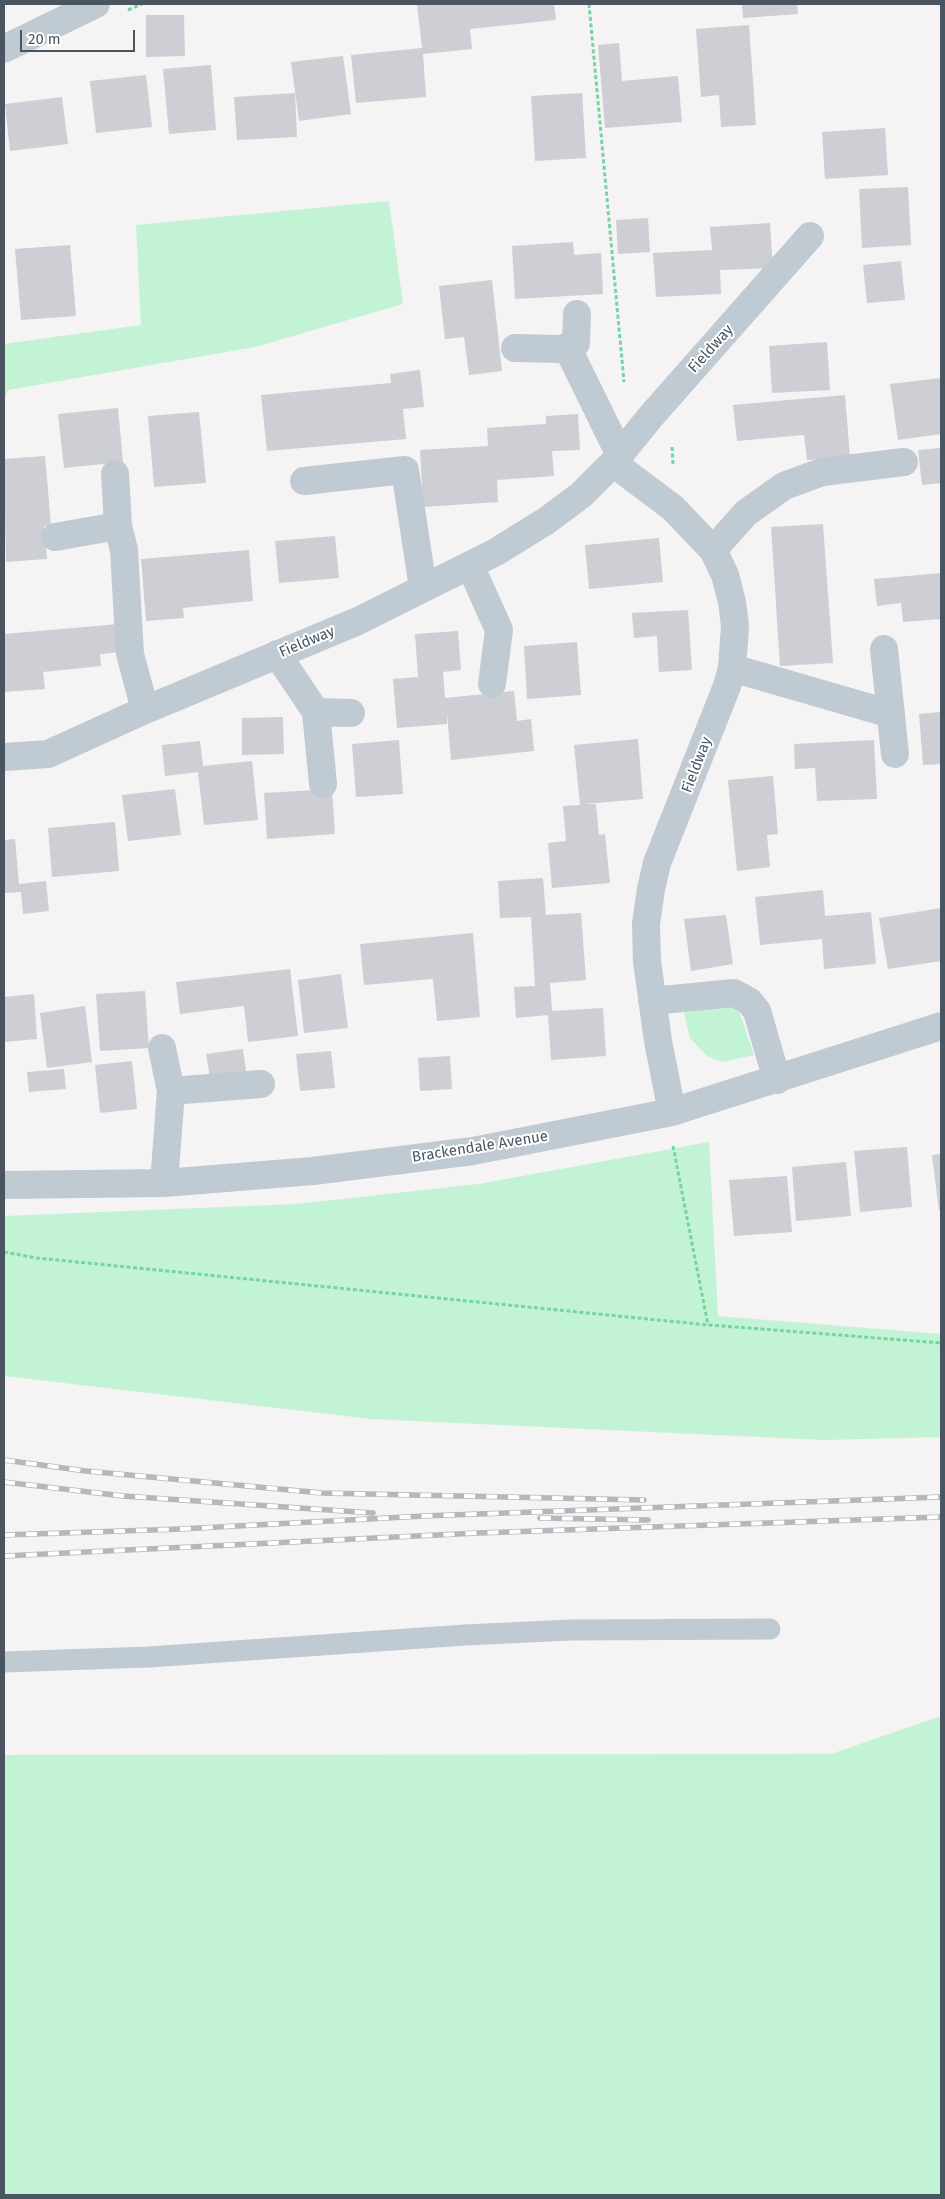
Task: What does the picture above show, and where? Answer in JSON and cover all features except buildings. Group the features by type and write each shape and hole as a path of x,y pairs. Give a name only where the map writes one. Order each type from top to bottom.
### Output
{"street":[{"path":"4,49 95,4"},
{"name":"Fieldway","path":"4,758 48,754 145,710 358,620 496,552 546,521 582,495 616,459 652,415 810,236"},
{"path":"515,348 561,349 576,343 577,314"},
{"path":"567,347 616,459"},
{"name":"Fieldway","path":"616,459 673,508 713,550 725,575 732,602 735,626 732,668 727,686 688,790 657,863 646,924 652,1001 672,1112"},
{"path":"713,550 746,513 784,486 822,472 904,462"},
{"path":"304,481 405,470 423,588"},
{"path":"115,474 118,526 124,550 130,654 145,710"},
{"path":"55,537 118,526"},
{"path":"470,565 499,630 492,684"},
{"path":"884,649 895,754"},
{"path":"277,654 316,712 323,784"},
{"path":"732,668 891,714"},
{"path":"316,712 351,713"},
{"path":"652,1001 734,993 749,1001 757,1011 777,1080"},
{"name":"Brackendale Avenue","path":"4,1185 164,1183 314,1171 472,1151 672,1112 941,1026"},
{"path":"162,1048 171,1091 164,1183"},
{"path":"171,1091 261,1084"}],"lane":[{"path":"4,1662 149,1657 465,1635 571,1630 770,1628"}],"path":[{"path":"589,4 624,387"},
{"path":"672,441 673,468"},
{"path":"672,1112 671,1136 708,1325"},
{"path":"4,1252 37,1258 708,1325 941,1343"}],"green space":[{"path":"389,201 403,304 255,347 8,390 4,401 4,344 141,325 136,225"},
{"path":"726,1001 738,1008 754,1055 722,1062 707,1056 690,1038 683,1008"},
{"path":"709,1142 718,1316 941,1334 941,1437 824,1440 371,1419 4,1376 4,1216 297,1204 479,1184"},
{"path":"941,1716 941,2195 4,2195 4,1755 831,1754"}],"railway":[{"path":"4,1460 86,1471 322,1493 644,1500"},
{"path":"4,1482 123,1496 373,1513"},
{"path":"4,1535 181,1529 424,1516 941,1497"},
{"path":"4,1556 478,1533 941,1517"},
{"path":"540,1518 648,1520"}]}
